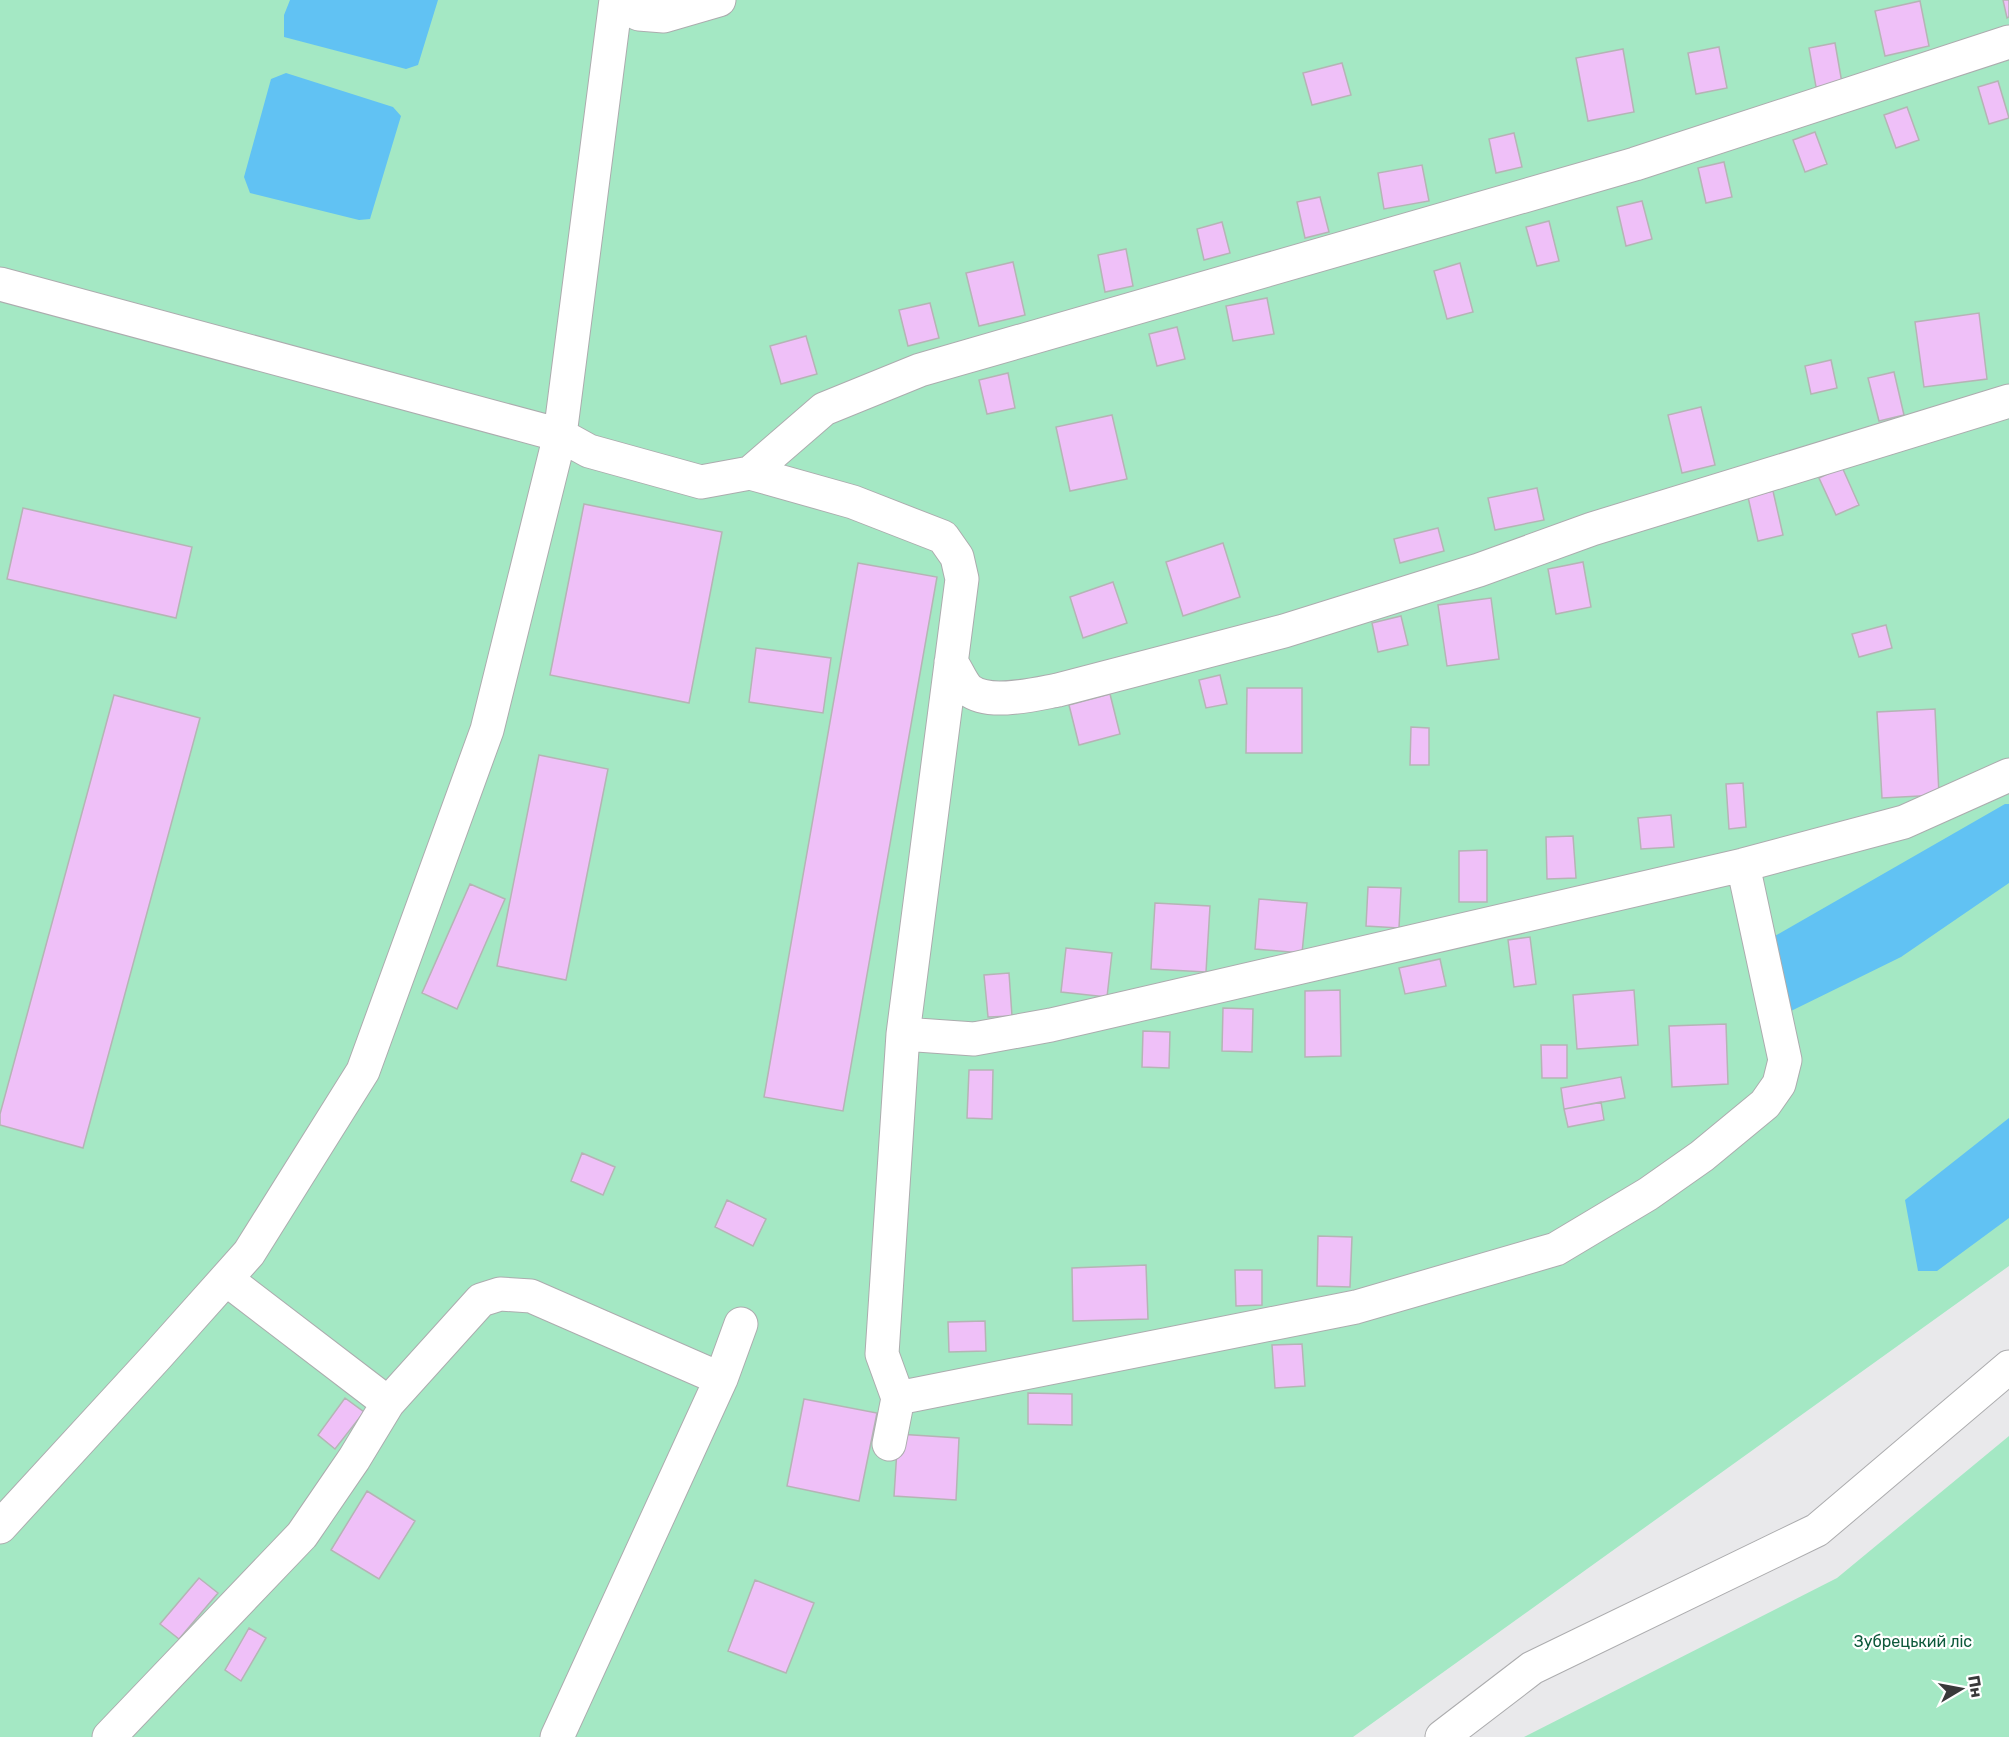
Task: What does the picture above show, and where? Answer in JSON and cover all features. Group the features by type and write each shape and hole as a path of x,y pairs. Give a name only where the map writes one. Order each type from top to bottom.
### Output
{"street":[{"path":"0,1527 158,1356 249,1253 363,1071 488,730 560,435 616,1 639,14 664,16 719,0"},
{"path":"750,473 824,410 920,370 1635,164 2009,42"},
{"path":"0,284 560,435 589,451 701,482 750,473 853,502 943,537 957,557 963,579 903,1034 882,1354 898,1398 890,1444"},
{"path":"951,662 969,690 984,697 1027,696 1058,690 1284,631 1479,570 1592,529 2009,401"},
{"path":"903,1034 974,1039 1051,1025 1743,865 1904,822 2009,775"},
{"path":"898,1398 1356,1307 1557,1249 1648,1194 1702,1156 1765,1104 1779,1084 1785,1060 1743,865"},
{"path":"226,1279 388,1403"},
{"path":"109,1737 302,1534 354,1459 388,1403 481,1300 500,1294 531,1296 721,1379"},
{"path":"557,1737 721,1379 741,1324"},
{"path":"1442,1737 1532,1668 1817,1530 2009,1367"}],"green space":[{"path":"0,0 2009,0 2009,1266 1353,1737 0,1737"},
{"name":"Зубрецький ліс","path":"2009,1436 2009,1737 1524,1737 1837,1578"}],"water":[{"path":"290,0 438,0 418,65 406,69 284,37 284,15"},
{"path":"286,73 393,107 401,116 370,219 359,220 250,193 244,177 271,79"},
{"path":"2005,804 2009,804 2009,883 1901,957 1791,1011 1768,940"},
{"path":"2009,1118 2009,1218 1937,1271 1918,1271 1905,1200"}],"building":[{"path":"2003,0 2009,0 2009,17 2007,18"},
{"path":"1920,1 1929,46 1885,56 1875,11"},
{"path":"1835,43 1842,83 1816,87 1809,48"},
{"path":"1719,47 1727,88 1696,94 1688,53"},
{"path":"1623,49 1634,112 1588,121 1576,58"},
{"path":"1342,63 1351,95 1312,105 1303,73"},
{"path":"1998,81 2009,118 1989,124 1978,87"},
{"path":"1907,107 1919,140 1896,148 1884,115"},
{"path":"1815,132 1827,164 1805,172 1793,140"},
{"path":"1514,133 1522,167 1496,173 1489,139"},
{"path":"1724,162 1732,197 1706,203 1698,168"},
{"path":"1422,165 1429,201 1384,209 1378,173"},
{"path":"1320,197 1329,232 1305,238 1297,202"},
{"path":"1642,201 1652,239 1626,246 1617,207"},
{"path":"1549,221 1559,261 1537,266 1526,227"},
{"path":"1222,222 1230,253 1204,260 1197,229"},
{"path":"1126,249 1133,286 1105,292 1098,255"},
{"path":"1013,262 1025,315 979,326 966,273"},
{"path":"1460,263 1473,312 1447,319 1434,271"},
{"path":"1267,298 1274,334 1233,341 1226,306"},
{"path":"930,303 939,338 908,346 899,310"},
{"path":"1979,313 1987,379 1924,387 1915,322"},
{"path":"1177,327 1185,359 1157,366 1149,334"},
{"path":"806,336 817,374 781,384 770,346"},
{"path":"1831,360 1837,388 1811,394 1805,366"},
{"path":"1894,372 1904,415 1879,421 1868,378"},
{"path":"1008,373 1015,408 987,414 979,380"},
{"path":"1701,407 1715,465 1682,473 1668,415"},
{"path":"1112,415 1127,479 1070,491 1056,427"},
{"path":"1842,467 1859,505 1836,515 1819,478"},
{"path":"1537,488 1544,520 1495,530 1488,498"},
{"path":"1773,491 1783,535 1758,541 1748,497"},
{"path":"584,504 722,532 689,703 550,675"},
{"path":"23,508 192,547 176,618 7,579"},
{"path":"1438,528 1444,551 1400,563 1394,539"},
{"path":"1223,543 1240,597 1183,616 1166,562"},
{"path":"1583,562 1591,607 1556,614 1548,569"},
{"path":"858,563 937,577 843,1111 764,1097"},
{"path":"1113,582 1127,623 1083,638 1070,597"},
{"path":"1491,598 1499,659 1447,666 1438,605"},
{"path":"1401,616 1408,645 1378,652 1372,623"},
{"path":"1886,625 1892,648 1859,657 1852,634"},
{"path":"756,648 831,658 823,713 749,702"},
{"path":"1220,675 1227,704 1206,708 1199,680"},
{"path":"1247,688 1302,688 1302,753 1246,753"},
{"path":"1110,694 1120,734 1079,745 1069,705"},
{"path":"114,695 200,718 83,1148 0,1125 0,1114"},
{"path":"1935,709 1939,795 1882,798 1877,712"},
{"path":"1411,727 1429,728 1429,765 1410,765"},
{"path":"539,755 608,769 566,980 497,966"},
{"path":"1743,783 1746,827 1729,829 1726,784"},
{"path":"1671,815 1674,847 1641,849 1638,818"},
{"path":"1573,836 1576,878 1547,879 1546,837"},
{"path":"1487,850 1487,902 1459,902 1459,851"},
{"path":"470,884 505,899 457,1009 422,993"},
{"path":"1368,887 1401,888 1399,928 1366,926"},
{"path":"1259,899 1307,903 1302,953 1255,949"},
{"path":"1155,903 1210,906 1206,972 1151,969"},
{"path":"1530,937 1536,984 1514,987 1508,940"},
{"path":"1066,948 1112,953 1107,997 1061,992"},
{"path":"1440,959 1446,986 1405,994 1399,968"},
{"path":"1009,973 1012,1016 988,1017 984,975"},
{"path":"1340,990 1341,1056 1305,1057 1305,991"},
{"path":"1634,990 1638,1045 1577,1049 1573,995"},
{"path":"1223,1008 1253,1009 1252,1052 1222,1051"},
{"path":"1726,1024 1728,1084 1672,1087 1669,1026"},
{"path":"1143,1031 1170,1032 1169,1068 1142,1067"},
{"path":"1541,1045 1567,1045 1567,1078 1542,1078"},
{"path":"969,1070 993,1070 992,1119 967,1118"},
{"path":"1621,1077 1625,1098 1564,1109 1561,1088"},
{"path":"1601,1102 1604,1120 1568,1127 1564,1109"},
{"path":"582,1153 615,1167 603,1195 571,1181"},
{"path":"727,1200 766,1219 753,1246 715,1227"},
{"path":"1318,1236 1352,1237 1350,1287 1317,1286"},
{"path":"1146,1265 1148,1319 1073,1321 1072,1268"},
{"path":"1235,1270 1262,1270 1262,1305 1236,1306"},
{"path":"985,1321 986,1351 949,1352 948,1322"},
{"path":"1302,1344 1305,1386 1275,1388 1272,1345"},
{"path":"1028,1393 1072,1394 1072,1425 1028,1424"},
{"path":"345,1398 364,1412 335,1449 318,1435"},
{"path":"804,1399 877,1413 859,1501 787,1486"},
{"path":"898,1434 959,1438 956,1500 894,1496"},
{"path":"367,1491 415,1521 379,1579 331,1550"},
{"path":"199,1578 218,1593 179,1639 160,1624"},
{"path":"755,1580 814,1603 786,1673 728,1651"},
{"path":"249,1628 266,1638 241,1681 225,1670"}]}
